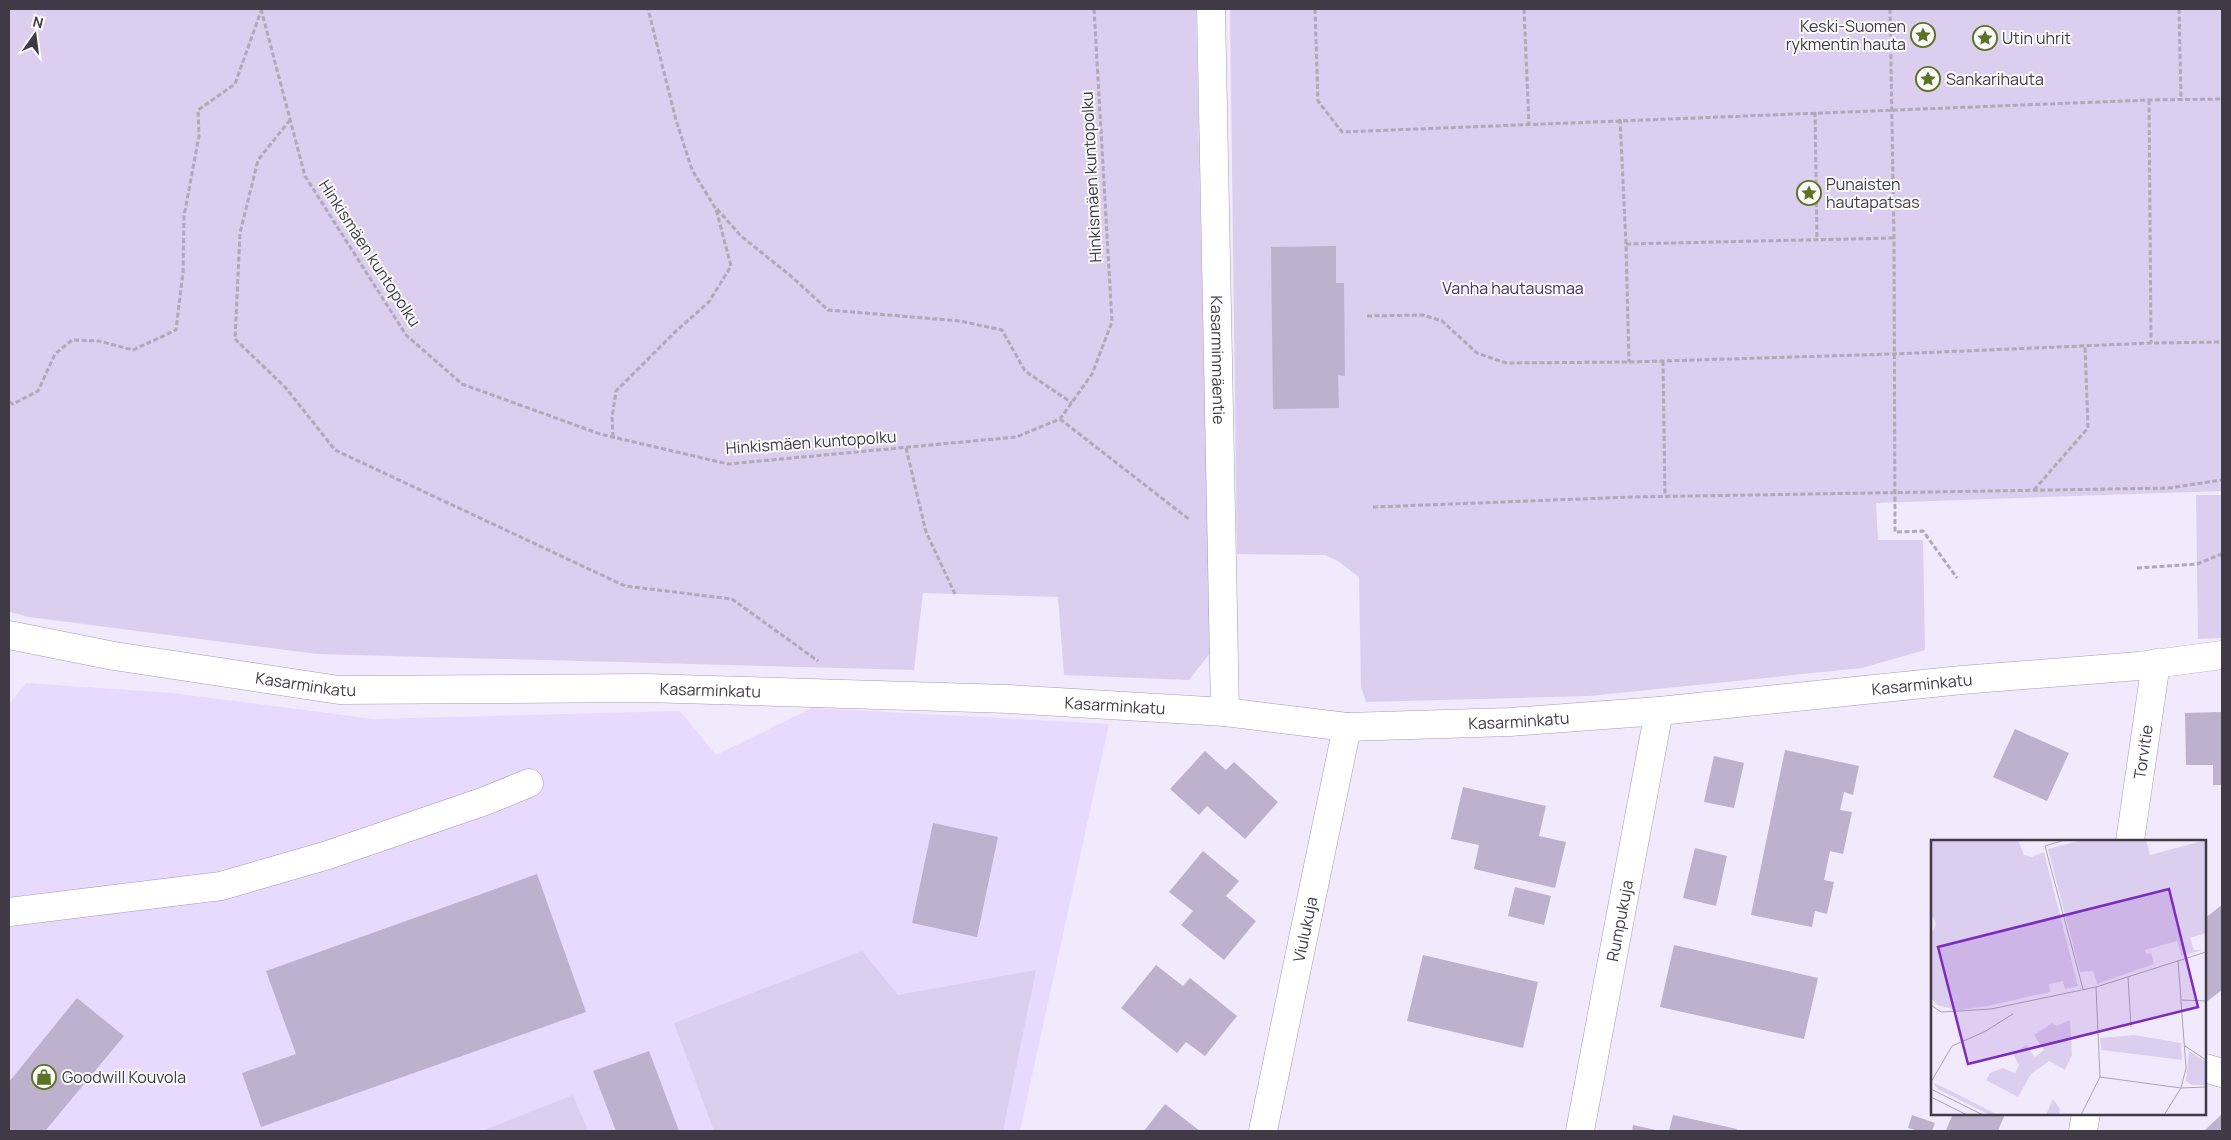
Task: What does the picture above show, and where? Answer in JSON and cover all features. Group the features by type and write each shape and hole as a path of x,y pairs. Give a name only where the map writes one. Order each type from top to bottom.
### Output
{"street":[{"name":"Kasarminmäentie","path":"1211,9 1225,712"},
{"name":"Kasarminkatu","path":"9,636 114,656 339,690 645,688 1009,699 1225,712 1346,727 1510,722 1659,710 2156,664 2222,655"},
{"name":"Torvitie","path":"2130,840 2156,664"},
{"name":"Rumpukuja","path":"1580,1131 1659,710"},
{"name":"Viulukuja","path":"1263,1131 1346,727"},
{"path":"9,912 221,886 328,855 485,801 529,783"},
{"path":"2206,1068 2222,1073"},
{"path":"2083,1131 2086,1115"}],"path":[{"path":"9,402 13,404 38,391 55,354 72,340 99,341 133,350 176,330 183,272 184,216 199,136 198,110 235,84 261,9"},
{"name":"Hinkismäen kuntopolku","path":"261,9 305,176 406,335 462,384 613,437 728,464 1016,437 1060,419 1092,374 1112,322 1094,9"},
{"path":"648,9 664,75 692,170 716,209 741,236 792,277 828,310 960,321 1002,330 1025,371 1072,403"},
{"path":"1315,9 1318,101 1342,132 1815,112 2222,99"},
{"path":"1524,9 1529,125"},
{"path":"1890,9 1894,238 1894,493 1896,532 1923,530 1957,578"},
{"path":"2179,9 2181,99"},
{"path":"2148,100 2150,343"},
{"path":"1815,112 1817,239"},
{"path":"290,120 258,160 251,187 240,233 235,339 285,387 335,450 625,586 732,600 820,662"},
{"path":"1620,120 1629,362"},
{"path":"613,437 612,418 616,391 676,331 709,302 731,266 716,209"},
{"path":"1626,244 1894,238"},
{"path":"1367,316 1423,315 1442,321 1477,353 1506,363 1629,362 2222,342"},
{"path":"2034,490 2088,428 2085,346"},
{"path":"1663,361 1665,496"},
{"path":"1060,419 1222,545"},
{"path":"906,448 926,532 955,594"},
{"path":"1373,507 1665,496 2169,488 2222,480"},
{"path":"2137,568 2197,564 2222,554"}],"shaded area":[{"path":"26,683 172,693 373,719 680,711 716,755 812,708 1109,724 1020,1131 9,1131 9,704"}],"green space":[{"path":"9,9 1196,9 1210,653 1189,680 1064,675 1058,597 923,593 914,670 317,654 29,617 9,612"},
{"name":"Vanha hautausmaa","path":"1230,9 2222,9 2222,491 1876,503 1878,540 1923,540 1925,650 1862,668 1589,696 1366,702 1361,687 1359,577 1338,561 1325,555 1237,554"},
{"path":"2196,495 2222,495 2222,638 2198,639"},
{"path":"862,951 898,995 1036,970 1003,1131 714,1131 674,1023"},
{"path":"573,1095 588,1131 482,1131"}],"building":[{"path":"1336,246 1336,283 1344,283 1345,376 1338,375 1339,408 1273,409 1271,247"},
{"path":"2222,712 2222,785 2213,785 2213,765 2186,765 2185,713"},
{"path":"2015,729 2069,753 2047,801 1993,777"},
{"path":"1785,750 1859,766 1853,795 1844,792 1840,810 1852,812 1843,854 1830,851 1824,880 1834,882 1827,914 1815,911 1812,927 1751,915"},
{"path":"1205,751 1226,770 1234,762 1278,802 1245,839 1207,806 1199,815 1170,789"},
{"path":"1714,756 1744,763 1734,808 1704,802"},
{"path":"1463,787 1546,806 1539,836 1566,842 1555,888 1474,869 1479,845 1451,839"},
{"path":"933,823 998,837 977,937 912,923"},
{"path":"1695,848 1727,856 1716,906 1683,898"},
{"path":"1203,851 1239,881 1226,896 1256,921 1224,960 1181,925 1193,911 1169,892"},
{"path":"537,874 586,1012 261,1127 242,1073 296,1054 266,971"},
{"path":"1515,887 1551,896 1544,925 1508,916"},
{"path":"2222,905 2222,990 2206,1002 2206,917"},
{"path":"1674,945 1818,978 1804,1039 1660,1007"},
{"path":"1423,955 1538,982 1523,1048 1407,1021"},
{"path":"1156,965 1183,986 1190,978 1237,1016 1205,1056 1186,1042 1177,1053 1121,1008"},
{"path":"77,998 124,1036 45,1131 9,1131 9,1082"},
{"path":"649,1051 679,1131 616,1131 593,1071"},
{"path":"1165,1104 1200,1131 1144,1131"},
{"path":"2222,1114 2222,1131 2204,1131"},
{"path":"1673,1115 1737,1129 1736,1131 1669,1131"},
{"path":"1912,1115 1935,1123 1932,1131 1918,1131 1908,1128"},
{"path":"1953,1115 2005,1115 1998,1131 1946,1130"},
{"path":"1633,1125 1656,1130 1656,1131 1632,1131"}],"place":[{"name":"Keski-Suomen rykmentin hauta","path":"1923,35"},
{"name":"Utin uhrit","path":"1985,38"},
{"name":"Sankarihauta","path":"1928,79"},
{"name":"Punaisten hautapatsas","path":"1809,193"},
{"name":"Goodwill Kouvola","path":"44,1077"}]}
